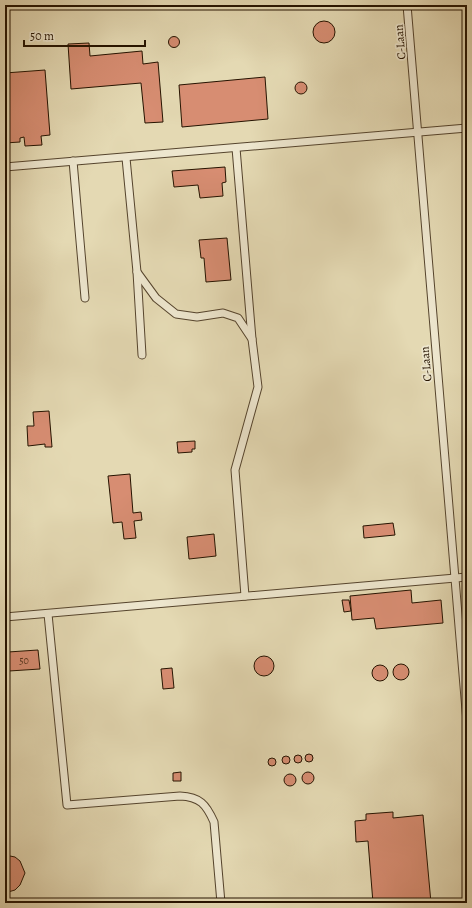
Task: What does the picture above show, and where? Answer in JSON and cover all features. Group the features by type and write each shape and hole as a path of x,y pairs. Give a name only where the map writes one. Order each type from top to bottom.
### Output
{"lane":[{"name":"C-Laan","path":"407,5 467,722"},
{"path":"5,167 126,158 467,128"},
{"path":"236,148 252,339 258,387 235,470 245,596"},
{"path":"126,158 137,272 142,355"},
{"path":"73,161 85,298"},
{"path":"137,272 156,298 176,314 197,317 223,313 238,318 252,339"},
{"path":"5,617 467,577"},
{"path":"48,614 67,805 180,796 192,797 201,801 209,811 214,822 221,903"}],"building":[{"path":"324,21 332,24 335,32 332,40 324,43 316,40 313,32 316,24"},
{"path":"174,36 178,38 180,42 178,46 174,48 170,46 168,42 170,38"},
{"path":"89,43 90,56 142,51 143,64 158,62 163,122 145,123 141,83 71,89 68,44"},
{"path":"45,70 50,135 41,136 42,145 25,146 24,137 20,138 20,142 5,143 5,73"},
{"path":"265,77 268,119 182,127 179,85"},
{"path":"299,82 303,82 307,88 303,94 299,94 295,90 295,86"},
{"path":"225,167 226,182 222,183 223,196 200,198 198,185 174,187 172,171"},
{"path":"227,238 231,280 206,282 204,258 201,258 199,240"},
{"path":"49,411 52,447 45,447 45,444 28,446 27,426 34,426 33,412"},
{"path":"195,441 195,449 192,449 192,452 178,453 177,442"},
{"path":"130,474 133,513 141,512 142,520 134,521 136,538 124,539 122,522 113,523 108,476"},
{"path":"393,523 395,535 364,538 363,526"},
{"path":"214,534 216,556 189,559 187,537"},
{"path":"411,590 412,603 441,600 443,623 376,629 374,618 352,620 350,596"},
{"path":"342,600 349,600 351,611 344,612"},
{"path":"38,650 40,669 9,671 8,652"},
{"path":"264,656 271,659 274,666 271,673 264,676 257,673 254,666 257,659"},
{"path":"401,664 407,666 409,672 407,678 401,680 395,678 393,672 395,666"},
{"path":"380,665 386,667 388,673 386,679 380,681 374,679 372,673 374,667"},
{"path":"172,668 174,688 163,689 161,669"},
{"path":"307,754 311,754 313,758 311,762 307,762 305,760 305,756"},
{"path":"296,755 300,755 302,759 300,763 296,763 294,761 294,757"},
{"path":"284,756 288,756 290,760 288,764 284,764 282,762 282,758"},
{"path":"270,758 274,758 276,762 274,766 270,766 268,764 268,760"},
{"path":"181,772 181,781 173,781 173,773"},
{"path":"310,772 313,773 313,783 306,784 303,783 302,776 303,773"},
{"path":"292,774 295,775 295,785 288,786 285,785 284,778 285,775"},
{"path":"393,812 393,818 423,815 431,903 373,903 368,841 356,842 355,821 366,820 366,814"},
{"path":"5,855 15,857 20,861 25,873 20,885 15,890 8,892 5,891"}]}
